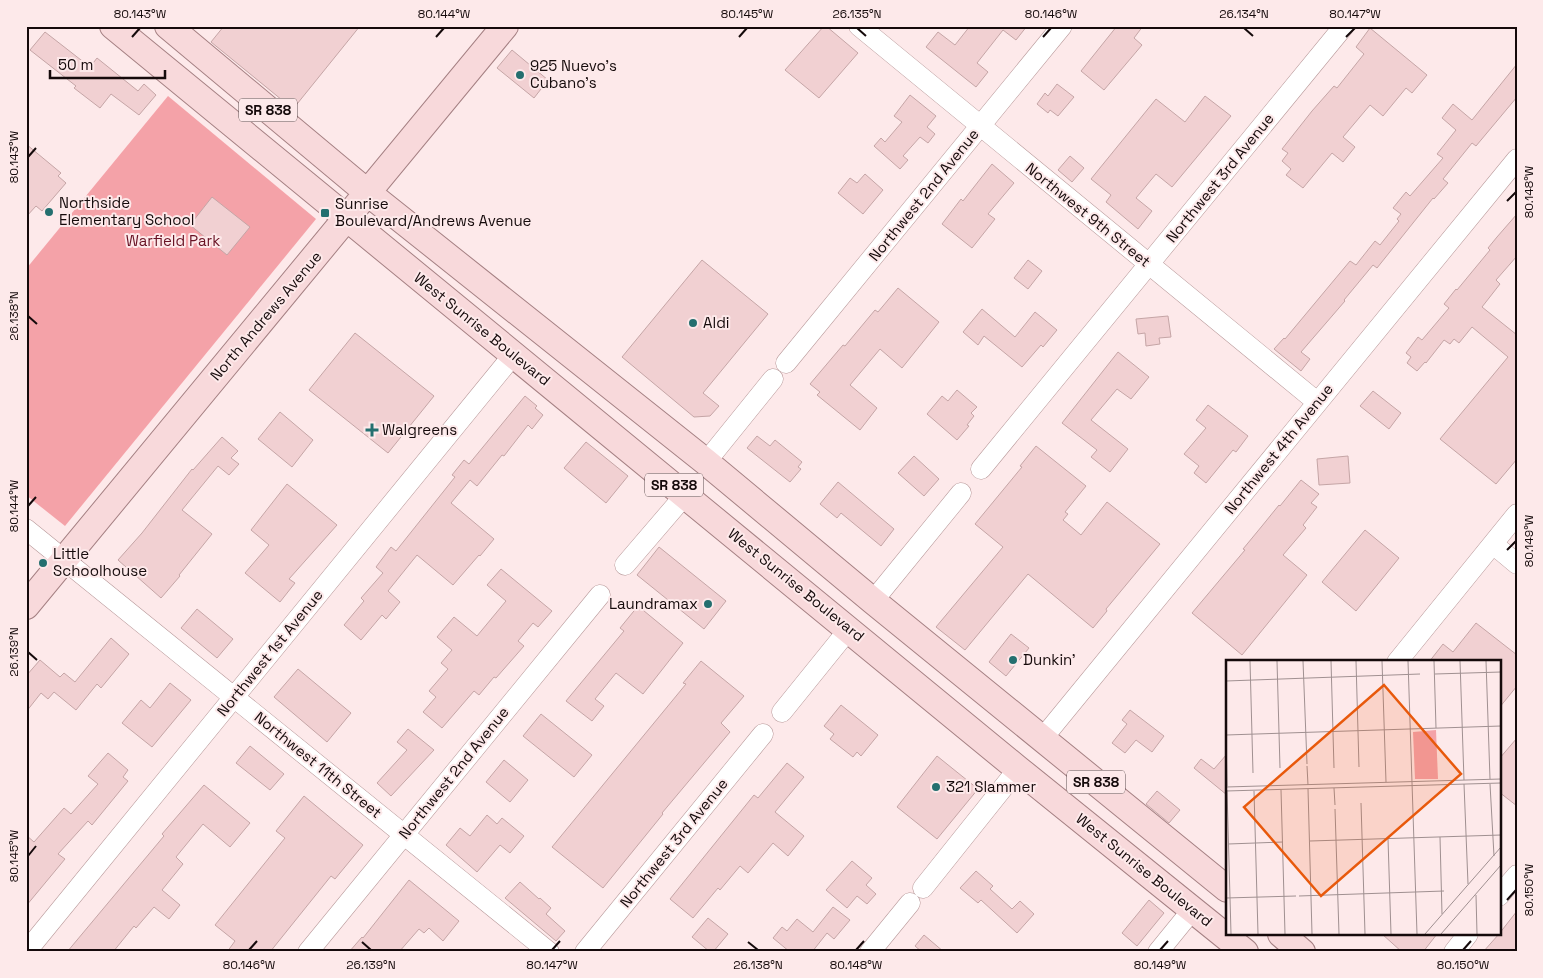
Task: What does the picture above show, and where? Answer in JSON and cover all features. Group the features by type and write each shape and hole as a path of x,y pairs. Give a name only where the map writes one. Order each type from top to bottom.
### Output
{"main road":[{"name":"SR 838","path":"113,26 347,218"},
{"name":"SR 838","path":"168,26 368,193 706,462 1042,739 1224,880"},
{"name":"North Andrews Avenue","path":"26,606 505,26"},
{"name":"West Sunrise Boulevard","path":"347,218 1245,952"},
{"path":"685,495 693,487 699,486 752,501"},
{"path":"1160,882 1189,891 1202,891 1224,880"},
{"path":"1283,936 1302,952"}],"street":[{"name":"Northwest 9th Street","path":"859,26 1317,402"},
{"name":"Northwest 2nd Avenue","path":"786,363 1062,26"},
{"name":"Northwest 3rd Avenue","path":"981,469 1344,26"},
{"name":"Northwest 4th Avenue","path":"1042,739 1517,159"},
{"name":"Northwest 1st Avenue","path":"26,952 514,354"},
{"path":"706,462 773,379"},
{"path":"873,601 961,492"},
{"path":"625,565 685,495"},
{"path":"1399,660 1517,514"},
{"name":"Northwest 11th Street","path":"26,529 549,952"},
{"path":"1493,544 1517,564"},
{"name":"Northwest 2nd Avenue","path":"308,952 600,594"},
{"path":"782,712 849,629"},
{"name":"Northwest 3rd Avenue","path":"585,952 763,734"},
{"path":"870,952 1018,768"},
{"path":"1500,895 1517,875"},
{"path":"1158,952 1193,909"},
{"path":"1454,952 1466,936"}],"green space":[{"name":"Warfield Park","path":"168,96 316,219 65,526 26,495 26,269"}],"building":[{"path":"224,26 360,26 293,109 211,42"},
{"path":"824,26 858,53 819,98 785,70"},
{"path":"970,26 1027,26 1016,40 1003,30 977,63 988,72 976,87 926,47 938,32 955,45"},
{"path":"1117,26 1143,26 1134,38 1142,45 1104,90 1081,71"},
{"path":"1370,28 1427,75 1412,93 1406,88 1383,116 1370,105 1343,137 1355,147 1343,162 1332,153 1303,188 1286,175 1291,169 1282,161 1288,153 1282,149 1312,111 1334,86 1337,88 1364,54 1356,47"},
{"path":"45,32 90,67 97,58 138,91 144,84 156,95 139,115 111,94 100,108 74,88 76,86 30,50"},
{"path":"512,50 548,80 534,98 497,68"},
{"path":"1517,64 1517,97 1476,146 1472,143 1443,179 1448,183 1433,198 1377,268 1373,265 1301,352 1310,359 1301,371 1274,349 1285,339 1350,261 1356,265 1375,241 1380,245 1399,221 1397,219 1401,214 1393,208 1406,192 1410,196 1443,158 1437,154 1456,130 1442,118 1453,104 1472,120"},
{"path":"1057,84 1074,97 1058,116 1050,110 1048,113 1037,104 1045,93 1048,96"},
{"path":"910,95 936,116 927,127 935,134 928,143 920,137 903,156 908,160 900,169 874,146 881,138 885,142 902,122 894,116"},
{"path":"1205,96 1231,116 1172,187 1156,174 1136,198 1152,211 1138,229 1106,202 1111,195 1091,179 1156,99 1185,122"},
{"path":"26,144 61,173 58,176 66,183 42,211 36,206 26,217"},
{"path":"1070,156 1084,168 1072,182 1058,170"},
{"path":"992,164 1014,183 988,214 995,219 972,248 942,224"},
{"path":"865,174 883,190 863,214 838,193 850,178 857,183"},
{"path":"212,197 250,227 227,255 190,225"},
{"path":"1517,214 1517,256 1496,280 1500,284 1482,307 1517,335 1517,459 1496,484 1440,439 1508,357 1472,327 1459,343 1454,339 1450,344 1444,340 1426,363 1417,371 1407,363 1411,357 1406,353 1418,337 1422,340 1449,308 1444,304 1490,250 1488,248"},
{"path":"702,260 768,314 703,393 719,406 710,416 694,417 622,357"},
{"path":"1028,260 1042,271 1028,289 1014,278"},
{"path":"898,288 939,322 902,368 880,349 850,385 877,408 860,430 817,395 820,392 810,384 875,310 878,312"},
{"path":"982,309 1015,337 1035,312 1057,330 1043,347 1041,345 1022,367 984,336 978,345 963,332"},
{"path":"1168,316 1171,337 1159,338 1160,344 1146,346 1145,333 1138,334 1136,319"},
{"name":"Walgreens","path":"355,333 434,396 388,453 309,390"},
{"path":"1118,352 1149,377 1131,399 1117,389 1091,420 1128,449 1110,472 1091,457 1097,450 1062,423"},
{"path":"957,390 977,407 971,413 974,416 967,425 969,426 957,440 927,414 942,396 948,401"},
{"path":"1373,391 1401,413 1389,429 1360,406"},
{"path":"525,396 537,406 535,408 543,415 532,429 528,425 477,486 470,480 451,503 494,539 453,585 417,555 388,591 400,602 386,619 382,615 361,640 344,625 364,601 361,598 383,573 376,567 391,547 396,551 455,477 452,475 464,460 469,464"},
{"path":"1208,405 1248,436 1236,452 1233,450 1206,483 1194,473 1199,466 1184,454 1206,428 1196,420"},
{"path":"280,412 313,440 292,467 258,439"},
{"path":"757,436 770,446 775,440 802,462 798,467 801,469 790,482 747,448"},
{"path":"222,437 238,451 231,458 239,464 229,475 218,466 182,510 212,534 161,598 118,560 142,533 192,469"},
{"path":"586,442 628,476 606,503 564,468"},
{"path":"1036,446 1086,486 1065,512 1068,514 1063,520 1081,535 1107,502 1160,544 1106,609 1107,611 1093,628 1028,574 965,650 936,627 1003,547 975,524 1022,467 1020,466"},
{"path":"914,456 939,479 924,496 898,473"},
{"path":"1348,456 1350,483 1319,485 1317,459"},
{"path":"1301,480 1319,494 1311,503 1317,507 1303,525 1306,528 1283,555 1307,575 1242,655 1192,613"},
{"path":"838,482 894,529 881,546 841,513 837,518 820,504"},
{"path":"287,484 337,525 289,579 295,583 280,602 245,573 269,545 251,530"},
{"path":"1365,530 1399,558 1356,611 1322,582"},
{"path":"659,547 726,601 704,629 637,575"},
{"path":"501,569 552,611 538,627 533,623 518,641 524,646 479,695 474,691 442,728 423,712 436,697 429,691 448,669 441,663 452,650 437,637 454,617 477,636 506,601 487,585"},
{"path":"638,606 683,643 643,694 616,673 595,699 604,706 592,721 566,701 624,631 620,628"},
{"path":"197,609 233,639 217,658 181,628"},
{"path":"1476,623 1517,655 1517,686 1500,707 1500,660 1431,660 1443,644 1453,652"},
{"path":"1011,634 1029,648 1006,676 989,662"},
{"path":"111,638 129,654 101,688 97,684 76,710 54,692 48,699 41,693 26,712 26,676 40,660 60,677 64,673 75,682"},
{"path":"701,661 744,696 721,723 730,732 662,813 603,888 552,847 686,684 683,683"},
{"path":"298,669 351,713 327,742 274,697"},
{"path":"170,683 191,700 152,747 122,723 141,700 150,708"},
{"path":"841,705 878,735 861,756 857,752 853,757 830,739 834,734 824,726"},
{"path":"1130,710 1164,736 1152,752 1136,740 1125,753 1112,743 1127,724 1122,720"},
{"path":"541,714 592,755 574,777 523,736"},
{"path":"408,729 434,750 391,796 377,783 407,750 397,742"},
{"path":"1517,738 1517,806 1500,793 1500,758"},
{"path":"250,746 284,774 270,790 236,763"},
{"path":"108,753 128,770 123,777 128,781 92,825 88,821 58,854 65,859 26,906 26,835 34,842 64,808 71,814 98,784 88,776"},
{"path":"1226,755 1226,794 1194,768 1201,759 1214,769"},
{"path":"937,756 978,789 937,839 897,807"},
{"path":"504,760 528,780 510,802 486,782"},
{"path":"787,763 804,777 775,812 804,836 788,856 773,843 748,873 740,866 720,890 718,888 693,918 670,899 754,795 758,798"},
{"path":"204,785 250,823 230,847 203,824 176,857 183,864 162,890 180,905 169,919 154,907 136,928 134,926 113,952 67,952 164,836 162,834"},
{"path":"1157,791 1180,810 1169,823 1146,804"},
{"path":"304,796 363,845 335,879 331,876 270,952 227,952 235,941 215,925 285,838 276,831"},
{"path":"487,815 497,824 502,818 524,836 510,853 500,845 477,872 446,845 460,828 470,836"},
{"path":"852,861 872,878 866,885 876,894 867,904 857,896 847,908 826,890"},
{"path":"976,871 993,886 990,889 1012,909 1020,901 1034,914 1017,933 981,900 978,903 960,888"},
{"path":"409,880 459,921 443,941 429,928 424,933 419,929 399,952 349,952 363,938"},
{"path":"520,882 551,908 546,914 565,931 556,941 505,898"},
{"path":"1149,900 1164,913 1137,946 1122,933"},
{"path":"833,907 850,920 834,939 827,933 812,952 790,952 773,938 782,927 787,931 797,919 813,932"},
{"path":"1517,911 1517,952 1483,952 1497,936 1500,936 1500,933"},
{"path":"708,918 728,934 713,952 710,952 692,937"},
{"path":"924,935 944,952 922,952 915,946"},
{"path":"1384,936 1435,936 1423,952 1402,952"}],"place":[{"name":"925 Nuevo's Cubano's","path":"520,75"},
{"name":"Northside Elementary School","path":"49,212"},
{"name":"Sunrise Boulevard/Andrews Avenue","path":"325,213"},
{"name":"Aldi","path":"693,323"},
{"name":"Walgreens","path":"372,430"},
{"name":"Little Schoolhouse","path":"43,563"},
{"name":"Laundramax","path":"708,604"},
{"name":"Dunkin'","path":"1013,660"},
{"name":"321 Slammer","path":"936,787"}]}
